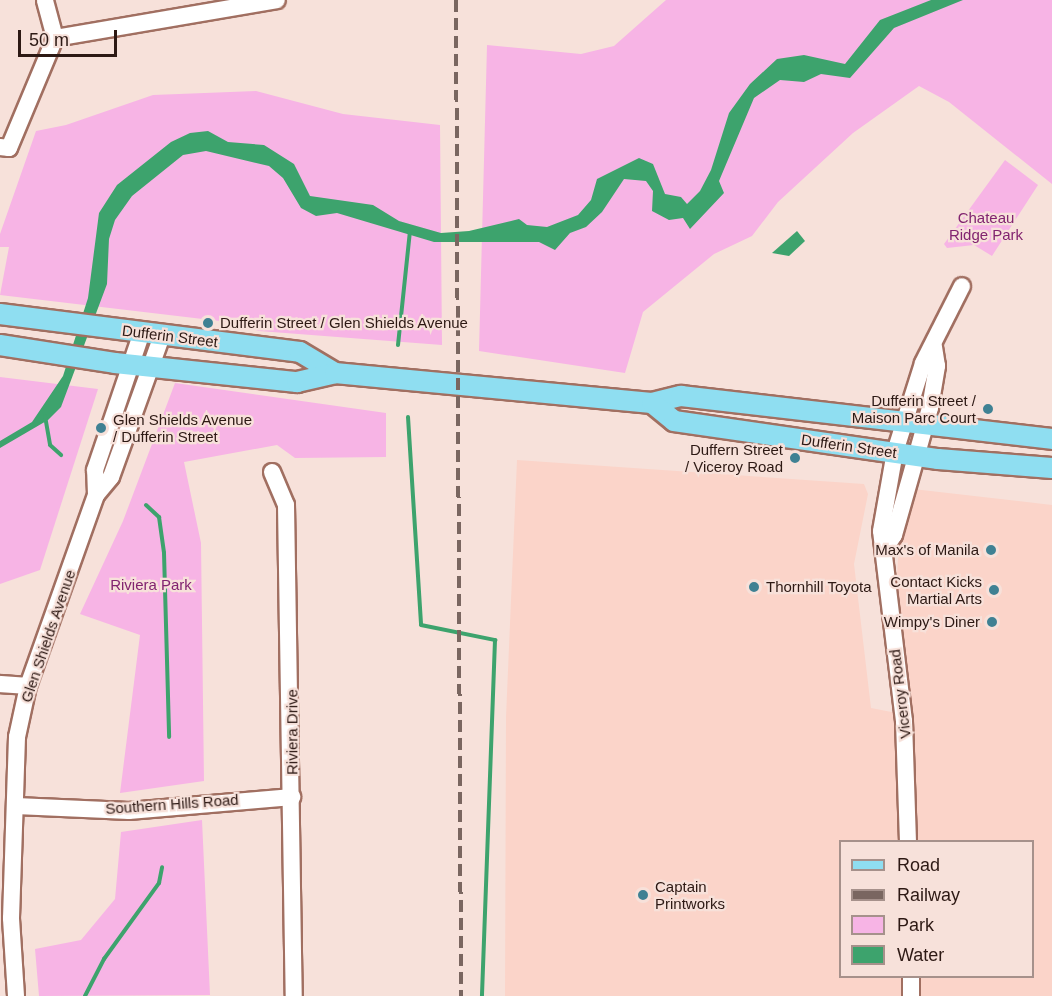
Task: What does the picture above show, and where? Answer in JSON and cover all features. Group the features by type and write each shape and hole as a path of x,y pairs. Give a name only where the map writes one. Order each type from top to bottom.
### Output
{"main road":[{"name":"Dufferin Street","path":"0,314 300,352 335,374"},
{"name":"Dufferin Street","path":"0,345 107,362 297,382 335,374 652,403 681,396 1052,438"},
{"name":"Dufferin Street","path":"652,403 674,420 904,454 1052,468"}],"street":[{"path":"0,147 9,148 55,38 45,0"},
{"path":"55,38 277,0"},
{"path":"904,454 904,423 922,363 934,346 962,286"},
{"name":"Glen Shields Avenue","path":"141,366 142,332"},
{"name":"Glen Shields Avenue","path":"16,996 5,918 16,806 17,737 28,686 96,495 95,470 141,366 162,335"},
{"path":"904,454 924,425 937,366 934,346"},
{"name":"Viceroy Road","path":"904,454 881,531 886,547 885,582 904,721 908,840"},
{"name":"Riviera Drive","path":"272,472 286,505 294,996"},
{"path":"0,684 28,686"},
{"name":"Southern Hills Road","path":"16,806 129,811 292,797"},
{"path":"911,978 911,996"}],"shaded area":[{"path":"517,460 864,484 868,494 854,564 871,708 912,716 896,589 900,531 913,489 1052,505 1052,996 505,996 506,717"}],"green space":[{"path":"666,0 1052,0 1052,184 949,102 919,86 853,133 778,202 752,236 714,254 643,312 625,373 479,351 487,45 581,54 614,46"},
{"path":"256,91 343,114 440,125 442,345 259,331 228,322 0,295 9,247 0,247 0,234 36,131 66,125 153,95"},
{"name":"Chateau Ridge Park","path":"1005,160 1038,185 992,256 974,245 947,248 944,244"},
{"path":"0,377 98,389 40,570 0,584"},
{"name":"Riviera Park","path":"175,383 386,413 386,457 295,458 277,445 184,462 201,543 204,781 120,793 140,635 80,614 123,521"},
{"path":"202,820 210,995 39,996 35,949 81,940 115,899 121,832"}],"water":[{"path":"931,0 963,0 894,28 850,78 821,74 804,82 780,80 754,98 719,181 724,193 690,229 683,218 669,220 652,211 653,191 646,181 624,179 602,212 586,227 570,233 555,250 539,242 434,242 337,213 316,216 301,208 283,178 269,166 206,151 183,155 132,196 115,220 109,239 107,284 61,407 48,420 0,448 0,441 32,422 63,376 88,298 99,213 117,185 171,142 190,133 208,131 228,142 264,145 294,164 310,196 373,205 399,221 441,233 469,231 519,219 527,225 547,227 578,215 591,200 597,179 639,158 653,164 665,194 681,197 687,204 700,191 711,170 729,113 750,84 777,59 804,55 845,64 880,20"},
{"path":"797,231 805,241 789,256 772,253"}],"waterway":[{"path":"398,345 410,230"},
{"path":"45,416 50,445 61,455"},
{"path":"408,417 421,625 495,640 482,996"},
{"path":"146,505 159,517 164,553 169,737"},
{"path":"85,996 104,959 159,883 162,867"}],"railway":[{"path":"456,0 461,996"}],"place":[{"name":"Dufferin Street / Glen Shields Avenue","path":"208,323"},
{"name":"Dufferin Street / Maison Parc Court","path":"988,409"},
{"name":"Glen Shields Avenue / Dufferin Street","path":"101,428"},
{"name":"Duffern Street / Viceroy Road","path":"795,458"},
{"name":"Max's of Manila","path":"991,550"},
{"name":"Thornhill Toyota","path":"754,587"},
{"name":"Contact Kicks Martial Arts","path":"994,590"},
{"name":"Wimpy's Diner","path":"992,622"},
{"name":"Captain Printworks","path":"643,895"}]}
